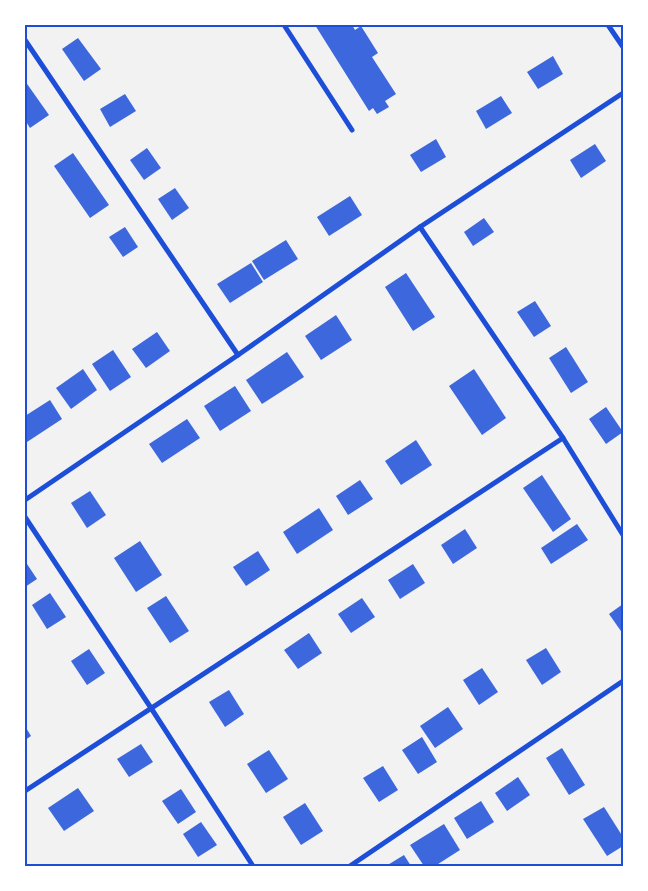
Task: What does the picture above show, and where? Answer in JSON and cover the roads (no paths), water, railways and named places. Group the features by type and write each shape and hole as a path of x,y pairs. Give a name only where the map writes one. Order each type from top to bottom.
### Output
{"street":[{"path":"284,25 352,130"},
{"path":"608,25 623,47"},
{"path":"25,40 238,355"},
{"path":"25,500 238,355 420,227 623,93"},
{"path":"420,227 563,438 623,535"},
{"path":"25,792 563,438"},
{"path":"25,517 152,708 253,866"},
{"path":"350,866 623,681"}]}
